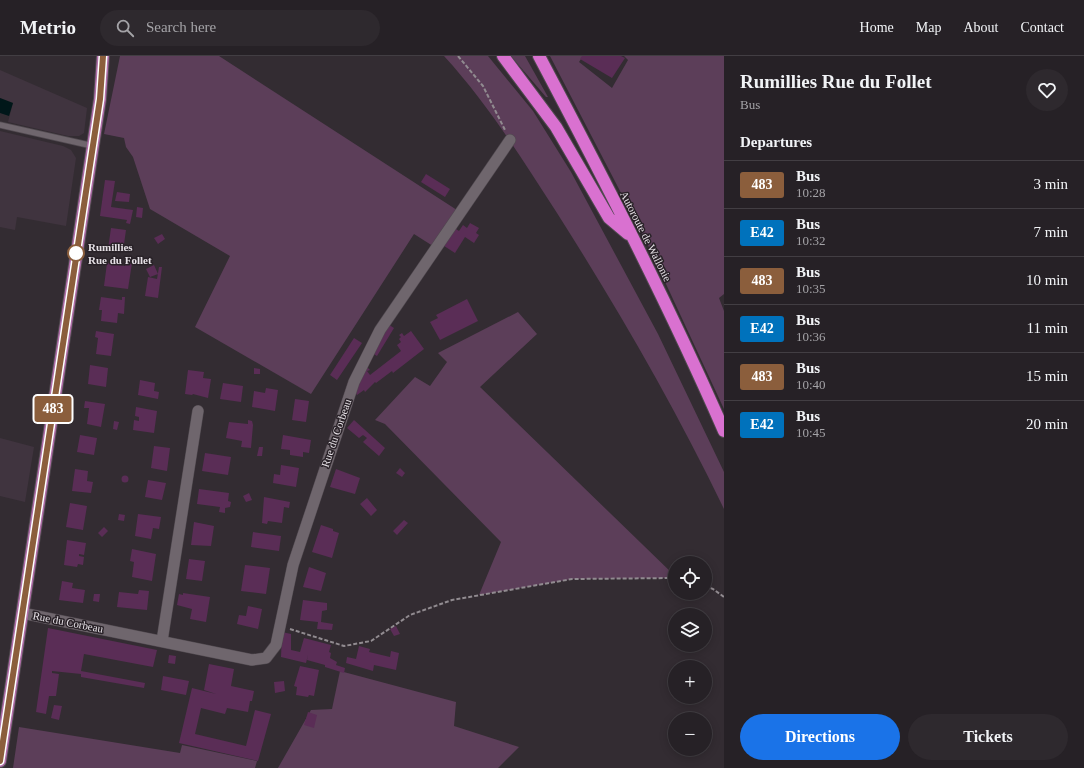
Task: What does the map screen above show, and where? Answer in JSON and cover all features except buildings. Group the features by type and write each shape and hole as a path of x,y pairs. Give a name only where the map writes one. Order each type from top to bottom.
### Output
{"highway":[{"path":"503,56 556,127 609,218 633,239"},
{"name":"Autoroute de Wallonie","path":"539,56 691,356 724,431"}],"main road":[{"path":"0,761 100,99 103,56"},
{"path":"100,99 110,56"}],"street":[{"name":"Rue du Corbeau","path":"22,613 252,660 266,658 276,645 293,565 336,432 354,382 380,330 510,140"},
{"path":"162,641 198,411"}],"lane":[{"path":"0,125 93,146"}],"path":[{"path":"458,56 483,86 510,140"},
{"path":"281,626 344,646 371,641 410,615 452,600 572,579 668,578"},
{"path":"712,588 724,597"}],"shaded area":[{"path":"120,56 219,56 460,212 436,248 414,234 311,394 195,327 230,256 150,209 133,157 126,147 124,138 104,134"},
{"path":"444,56 488,56 533,111 571,172 658,334 724,472 724,509 666,396 580,249 504,132 460,74"},
{"path":"511,56 525,56 548,97 546,97"},
{"path":"550,56 583,56 579,62 612,88 628,60 624,56 724,56 724,294 719,298 724,311 724,409 647,243"},
{"path":"0,70 87,108 84,133 79,136 68,136 8,122 13,103 0,98"},
{"path":"0,98 13,103 9,116 0,113"},
{"path":"0,131 63,146 71,150 76,158 66,226 17,217 15,230 0,227"},
{"path":"518,312 537,334 480,387 668,569 668,578 572,579 479,595 501,542 385,424 375,420 415,377 430,386 447,362 438,353"},
{"path":"0,438 34,447 25,502 0,496"},
{"path":"340,671 456,702 454,726 519,747 498,768 278,768 311,710 332,709"},
{"path":"19,727 180,753 182,745 257,761 255,768 13,768"}],"bus line":[{"name":"483","path":"0,761 100,99 103,56"}],"place":[{"name":"Rumillies Rue du Follet","path":"76,253"}]}
